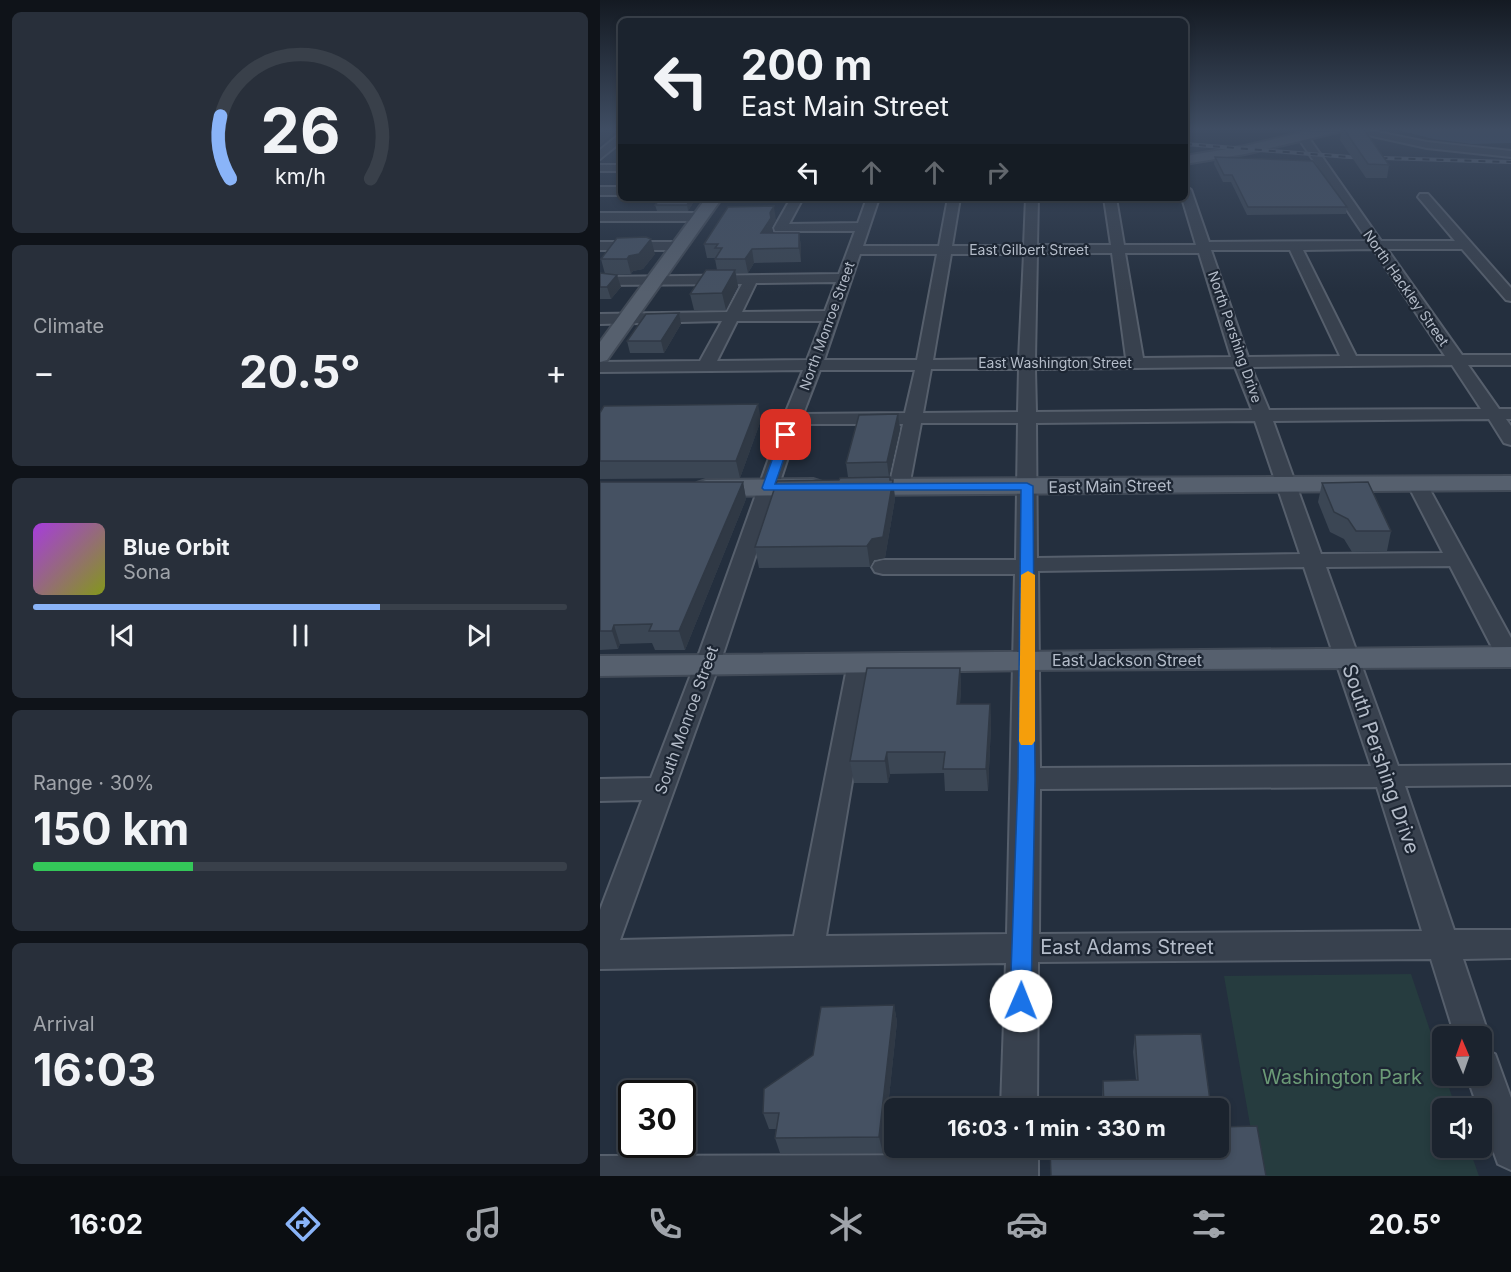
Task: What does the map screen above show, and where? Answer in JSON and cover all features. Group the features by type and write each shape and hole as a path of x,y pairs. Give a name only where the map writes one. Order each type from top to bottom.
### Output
{"main road":[{"path":"600,356 712,201"},
{"name":"East Main Street","path":"684,488 1511,483"},
{"name":"East Jackson Street","path":"600,666 1510,657"}],"street":[{"name":"North Hackley Street","path":"1334,183 1456,360 1502,414 1511,439"},
{"path":"600,191 618,191"},
{"path":"1424,197 1511,297"},
{"name":"North Pershing Drive","path":"1188,199 1241,362 1263,417 1285,484"},
{"path":"795,201 780,228 863,227"},
{"name":"North Monroe Street","path":"768,488 872,201"},
{"path":"898,487 924,364 953,201"},
{"path":"1019,1098 1028,660 1027,363 1032,201"},
{"path":"1111,201 1136,362"},
{"path":"600,217 700,217"},
{"name":"East Gilbert Street","path":"854,250 1466,245"},
{"path":"600,246 679,246"},
{"path":"1294,246 1337,337 1351,361"},
{"path":"706,366 752,278"},
{"path":"600,281 845,278"},
{"path":"600,320 832,316"},
{"name":"East Washington Street","path":"600,367 1511,360"},
{"path":"792,419 1502,414"},
{"path":"1417,483 1510,657"},
{"name":"South Pershing Drive","path":"1285,484 1388,776 1469,1026"},
{"name":"South Monroe Street","path":"600,953 706,665 768,488"},
{"path":"884,567 1028,567 1044,563 1458,559"},
{"path":"809,950 811,923 860,674 860,663"},
{"path":"1026,779 1511,775"},
{"path":"600,790 660,789"},
{"name":"East Adams Street","path":"600,953 1511,944"},
{"path":"1489,1086 1511,1151"},
{"path":"600,1175 1019,1166"}],"green space":[{"name":"Washington Park","path":"1411,974 1432,1036 1432,1086 1448,1086 1453,1098 1432,1098 1432,1158 1473,1158 1479,1176 1259,1176 1224,976"}],"building":[{"path":"1236,183 1329,183 1347,207 1248,207"},
{"path":"658,201 689,201 687,205 655,205"},
{"path":"774,206 770,213 771,218 761,233 799,233 799,248 752,249 745,259 715,259 722,248 715,248 718,244 704,244 728,207"},
{"path":"646,237 651,239 639,254 629,256 627,259 601,259 617,238"},
{"path":"706,270 735,270 722,293 690,294"},
{"path":"600,273 617,275 607,287 600,287"},
{"path":"679,313 661,341 627,341 646,314"},
{"path":"758,404 736,461 600,461 600,413 604,406"},
{"path":"898,414 887,462 846,463 859,415"},
{"path":"890,477 890,480 893,480 883,537 872,539 867,546 755,547 777,481"},
{"path":"600,482 743,482 679,631 649,631 652,624 614,625 612,631 600,631"},
{"path":"1368,482 1391,531 1356,531 1348,519 1334,512 1322,483"},
{"path":"867,668 960,668 957,704 990,704 986,769 943,769 945,752 887,752 885,761 850,761"},
{"path":"894,1005 879,1137 775,1138 779,1113 763,1113 764,1089 813,1055 821,1007"},
{"path":"1201,1034 1210,1098 1104,1098 1103,1081 1138,1080 1135,1035"},
{"path":"1257,1126 1266,1176 1051,1176 1050,1158 1229,1158 1229,1127"}],"slow traffic":[{"path":"1027,741 1028,575"}],"route":[{"path":"786,435 768,488 1027,486 1028,672 1021,1001"}]}
